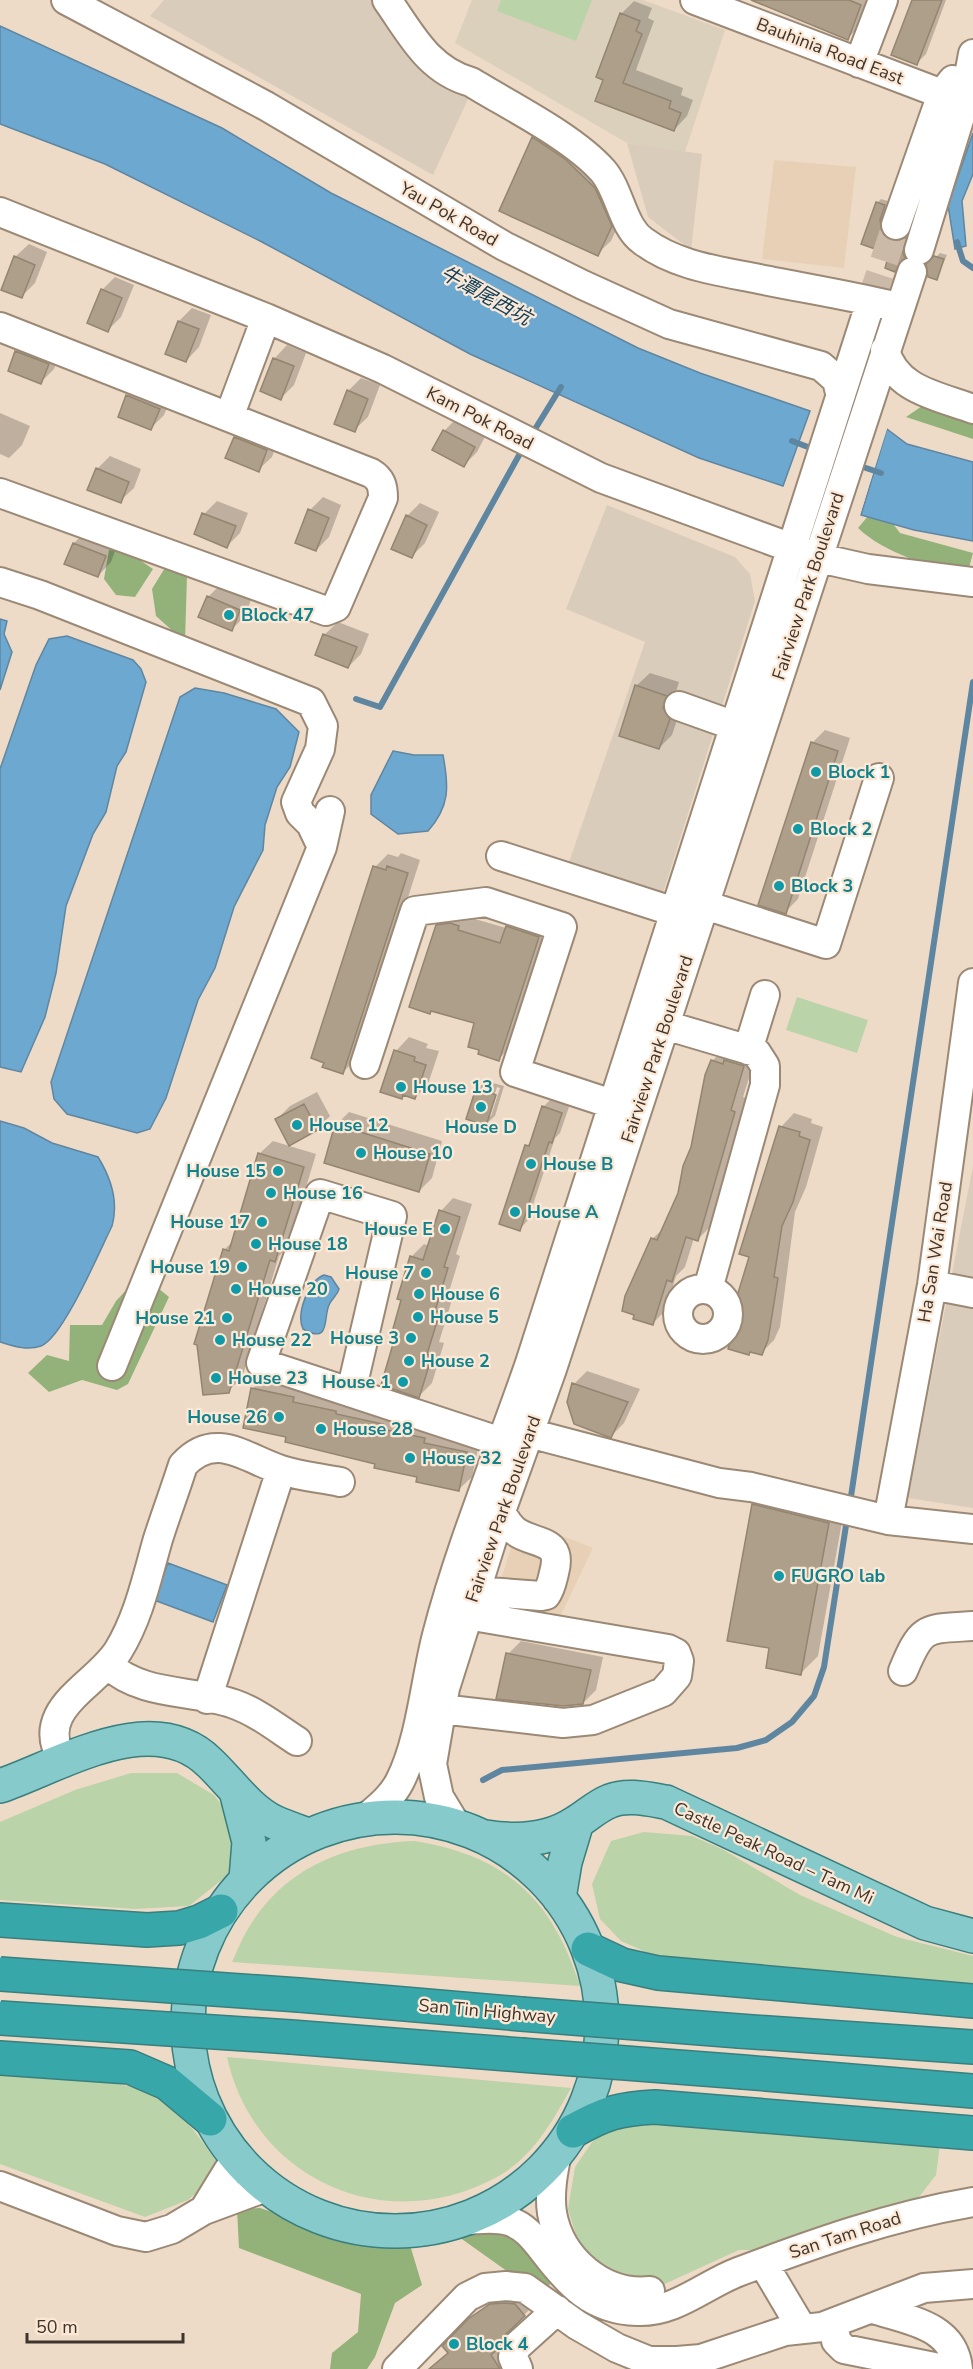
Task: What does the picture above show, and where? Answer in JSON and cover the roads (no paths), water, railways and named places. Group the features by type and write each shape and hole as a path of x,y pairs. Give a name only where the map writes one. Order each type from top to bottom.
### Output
{"highway":[{"path":"0,1920 147,1930 179,1928 221,1911"},
{"path":"588,1949 622,1965 658,1973 973,2001"},
{"name":"San Tin Highway","path":"0,1974 973,2047"},
{"path":"0,2018 291,2037 973,2091"},
{"path":"0,2058 130,2067 167,2083 210,2119"},
{"path":"565,2142 601,2115 620,2109 655,2107 973,2133"}],"main road":[{"path":"0,1786 113,1743 146,1737 197,1750 236,1791 272,1821 308,1835"},
{"path":"236,1791 249,1842 246,1880"},
{"name":"Castle Peak Road – Tam Mi","path":"486,1837 507,1841 537,1839 561,1832 612,1800 634,1797 666,1802 925,1923 973,1936"},
{"path":"419,1817 456,1825 486,1837 534,1870 560,1898 588,1949 600,1989 602,2045 593,2088 565,2142 522,2189 501,2204 468,2220 426,2231 395,2233 360,2230 321,2219 288,2203 266,2187 236,2158 210,2119 194,2074 188,2031 193,1978 206,1939 221,1911 246,1880 275,1854 308,1835 366,1818 419,1817"},
{"path":"560,1898 565,1862 577,1822"}],"street":[{"name":"Yau Pok Road","path":"66,0 266,106 504,246 669,324 821,366 837,380 839,398"},
{"path":"387,0 433,63 454,77 471,82 581,151 615,186 633,231 642,241 668,256 703,268 900,308"},
{"name":"Bauhinia Road East","path":"695,0 953,100"},
{"path":"860,63 884,0"},
{"path":"896,225 973,55"},
{"name":"Fairview Park Boulevard","path":"456,1825 439,1797 432,1764 441,1709 470,1606 501,1511 515,1438 612,1104 791,549 818,509 864,412 900,308 915,261 953,100"},
{"name":"Kam Pok Road","path":"0,212 266,318 383,369 601,478 819,558 868,569 973,582"},
{"name":"Fairview Park Boulevard","path":"366,1818 383,1804 402,1774 411,1749 438,1634 515,1438 665,1025 819,558 818,509 839,398 870,301"},
{"path":"229,417 266,318"},
{"path":"0,327 371,473 382,483 383,498 336,607 332,610 320,610 0,493"},
{"path":"885,350 891,368 904,382 973,409"},
{"path":"0,582 51,599 311,702 323,726 320,749 296,802 300,813 311,824 322,847"},
{"path":"679,706 735,726"},
{"path":"705,904 826,944 879,778"},
{"path":"112,1366 322,847 330,811"},
{"path":"501,856 675,912"},
{"path":"365,1065 415,911 486,902 562,927 516,1072 612,1104"},
{"name":"Ha San Wai Road","path":"877,1517 932,1285 973,983"},
{"path":"748,1050 765,995"},
{"path":"665,1025 756,1052 765,1066 765,1085 708,1289"},
{"path":"351,1392 392,1216 320,1194 261,1363 351,1392 515,1438 719,1483 751,1487 877,1517 973,1529"},
{"path":"932,1285 973,1293"},
{"path":"64,1762 55,1736 59,1712 64,1703 108,1665 127,1635 140,1603 183,1465 193,1455 210,1448 228,1449 281,1470 340,1482"},
{"path":"207,1699 281,1470"},
{"path":"470,1606 488,1592 546,1595 550,1588 557,1556 543,1543 519,1534 505,1520 501,1511"},
{"path":"441,1709 563,1723 593,1720 663,1692 676,1676 680,1661 676,1653 668,1649 470,1606"},
{"path":"903,1671 917,1639 924,1633 936,1629 973,1626"},
{"path":"108,1665 123,1678 232,1703 253,1712 297,1741"},
{"name":"San Tam Road","path":"565,2142 551,2199 554,2220 568,2251 586,2271 606,2285 631,2292 656,2291 720,2279"},
{"path":"204,2210 236,2158"},
{"path":"0,2186 117,2231 146,2236 172,2229 204,2210 266,2187"},
{"name":"San Tam Road","path":"468,2220 507,2220 524,2229 573,2287 596,2302 639,2312 670,2307 720,2279 852,2231 918,2213 973,2202"},
{"path":"763,2263 801,2327"},
{"path":"397,2369 467,2297 485,2288 506,2286 525,2288 577,2325 617,2348 649,2361 701,2359 801,2327 822,2327 834,2324 924,2288 973,2284"},
{"path":"834,2324 836,2341 844,2349 948,2368 957,2357 948,2341 934,2329 873,2309"},
{"path":"518,2369 513,2357 516,2347 557,2310"}],"water":[{"path":"0,26 222,128 331,193 638,348 700,373 810,411 783,486 699,458 470,354 262,242 105,164 0,124"},
{"path":"973,133 973,174 962,201 966,246 955,249 948,205"},
{"path":"887,429 907,444 973,462 973,541 914,530 861,515"},
{"path":"0,619 7,621 4,634 12,652 0,690"},
{"path":"67,636 133,660 141,669 146,682 126,752 117,766 106,812 93,834 66,906 56,973 45,1017 21,1072 0,1067 0,769 36,665 49,639"},
{"path":"195,688 224,693 276,709 299,732 290,767 277,787 265,825 263,850 234,907 215,968 198,1000 166,1098 150,1129 137,1133 67,1114 54,1099 51,1082 180,697"},
{"path":"393,751 414,755 443,755 446,796 440,813 428,831 398,834 371,814 371,795"},
{"path":"0,1121 24,1128 52,1143 98,1157 107,1173 114,1199 112,1226 70,1311 50,1340 41,1346 31,1348 0,1342"},
{"path":"324,1275 331,1277 339,1289 327,1310 324,1328 318,1334 303,1329 301,1315 308,1291 318,1278"},
{"path":"168,1563 227,1585 213,1622 154,1600"}],"waterway":[{"path":"957,242 963,261 973,268"},
{"path":"532,434 561,387"},
{"name":"牛潭尾西坑","path":"792,441 816,450"},
{"path":"356,699 380,707 523,448"},
{"name":"牛潭尾西坑","path":"857,465 881,473"},
{"path":"850,1503 973,682"},
{"path":"483,1780 502,1770 737,1748 766,1740 792,1722 814,1696 824,1667 847,1519"}],"tunnel":[{"path":"871,301 896,225"}],"place":[{"name":"Block 47","path":"229,615"},
{"name":"Block 1","path":"816,772"},
{"name":"Block 2","path":"798,829"},
{"name":"Block 3","path":"779,886"},
{"name":"House 13","path":"401,1087"},
{"name":"House D","path":"481,1107"},
{"name":"House 12","path":"297,1125"},
{"name":"House 10","path":"361,1153"},
{"name":"House B","path":"531,1164"},
{"name":"House 15","path":"278,1171"},
{"name":"House 16","path":"271,1193"},
{"name":"House A","path":"515,1212"},
{"name":"House 17","path":"262,1222"},
{"name":"House E","path":"445,1229"},
{"name":"House 18","path":"256,1244"},
{"name":"House 19","path":"242,1267"},
{"name":"House 7","path":"426,1273"},
{"name":"House 20","path":"236,1289"},
{"name":"House 6","path":"419,1294"},
{"name":"House 5","path":"418,1317"},
{"name":"House 21","path":"227,1318"},
{"name":"House 3","path":"411,1338"},
{"name":"House 22","path":"220,1340"},
{"name":"House 2","path":"409,1361"},
{"name":"House 23","path":"216,1378"},
{"name":"House 1","path":"403,1382"},
{"name":"House 26","path":"279,1417"},
{"name":"House 28","path":"321,1429"},
{"name":"House 32","path":"410,1458"},
{"name":"FUGRO lab","path":"779,1576"},
{"name":"Block 4","path":"454,2344"}]}
